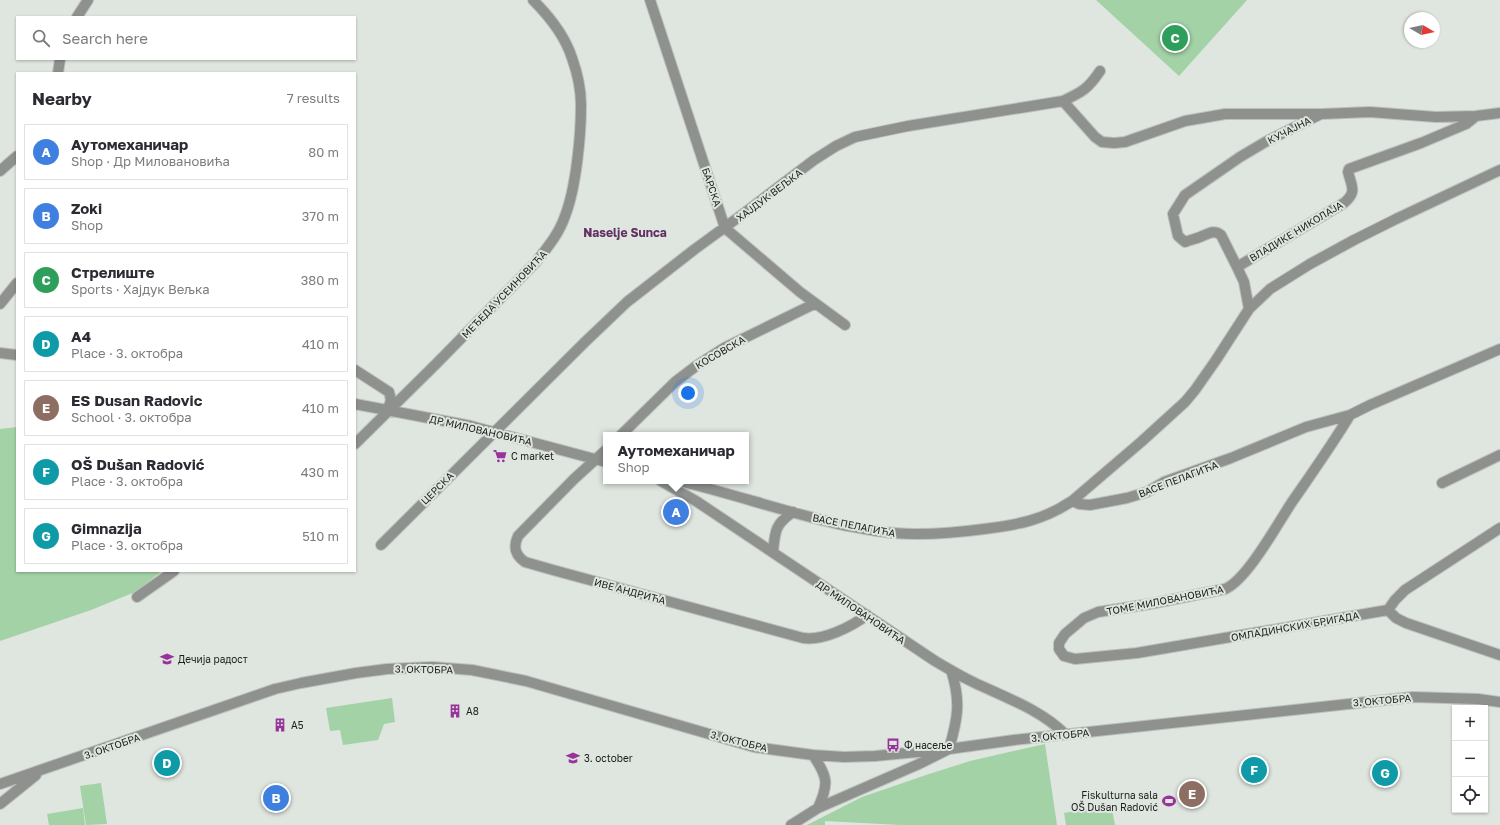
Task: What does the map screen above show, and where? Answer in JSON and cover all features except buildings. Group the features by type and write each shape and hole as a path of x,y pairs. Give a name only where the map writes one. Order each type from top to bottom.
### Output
{"street":[{"path":"77,16 88,0"},
{"name":"МЕЂЕДА УСЕИНОВИЋА","path":"356,443 388,409 453,347 536,262 558,233 565,217 570,199 576,164 581,105 579,87 572,57 565,42 555,26 533,0"},
{"name":"БАРСКА","path":"650,0 725,228"},
{"path":"58,72 60,60"},
{"name":"ХАЈДУК ВЕЉКА","path":"494,432 627,302 814,160 836,146 855,137 908,126 1063,101 1082,92 1091,84 1100,71"},
{"path":"1063,101 1095,137 1102,142 1114,143 1124,142 1185,122 1225,114 1321,114"},
{"name":"КУЧАЈНА","path":"1237,267 1219,233 1210,232 1185,242 1178,236 1173,214 1185,195 1261,145 1321,114 1370,112 1436,117 1476,116 1500,113"},
{"name":"ВЛАДИКЕ НИКОЛАЈА","path":"1237,267 1344,203 1352,195 1353,191 1348,172 1352,167 1422,143 1466,124 1476,116"},
{"path":"0,171 16,157"},
{"path":"1072,501 1185,402 1195,390 1249,309 1270,289 1310,264 1396,219 1500,170"},
{"path":"725,228 814,304 845,325"},
{"path":"1237,267 1244,282 1249,309"},
{"path":"0,304 16,284"},
{"name":"КОСОВСКА","path":"624,432 675,382 696,366 724,348 814,304"},
{"name":"ВАСЕ ПЕЛАГИЋА","path":"690,484 822,520 893,533 929,534 1014,525 1051,513 1072,501 1079,504 1090,505 1127,498 1147,492 1164,482 1231,458 1306,427 1350,415 1500,349"},
{"path":"0,353 16,355"},
{"path":"356,371 389,392 391,400 388,409"},
{"name":"ДР МИЛОВАНОВИЋА","path":"356,404 388,409 494,432 601,461"},
{"name":"ТОМЕ МИЛОВАНОВИЋА","path":"1064,656 1060,649 1059,643 1062,638 1072,627 1084,618 1098,612 1150,604 1225,589 1232,586 1243,575 1265,544 1291,503 1333,444 1350,415"},
{"name":"ЦЕРСКА","path":"381,545 494,432"},
{"path":"1442,483 1500,456"},
{"name":"ИВЕ АНДРИЋА","path":"601,461 574,479 518,536 515,543 515,550 525,562 803,638 816,639 830,634 857,623 867,615"},
{"name":"ДР МИЛОВАНОВИЋА","path":"667,484 696,500 903,640 950,670 1032,709 1056,724 1065,734"},
{"path":"773,552 775,530 784,518 793,512"},
{"path":"1498,531 1405,590 1388,610 1396,618 1406,623 1500,655"},
{"path":"137,597 173,572"},
{"name":"ОМЛАДИНСКИХ БРИГАДА","path":"1064,656 1075,659 1137,653 1388,610"},
{"name":"3. ОКТОБРА","path":"0,784 42,771 100,749 276,689 356,673 387,669 432,667 472,670 526,682 754,747 814,755 844,757 875,756 949,749 1065,734 1413,697 1478,699 1500,702"},
{"path":"791,825 818,808 919,764 949,749 958,714 955,684 950,670"},
{"path":"814,755 825,774 825,787 818,808"},
{"path":"0,804 42,771"}],"green space":[{"path":"1096,0 1247,0 1179,76"},
{"path":"16,427 16,572 161,572 135,592 91,610 0,641 0,429"},
{"path":"392,698 395,722 384,724 378,740 343,745 340,730 330,731 326,708"},
{"path":"1045,744 1057,825 900,825 825,821 825,825 807,825 862,797 926,775 970,761"},
{"path":"101,783 107,824 86,825 80,786"},
{"path":"1111,805 1115,825 1066,825 1064,813"},
{"path":"83,808 85,825 49,825 47,814"}],"place":[{"name":"Стрелиште","path":"1175,38"},
{"name":"C market","path":"500,456"},
{"name":"Аутомеханичар","path":"676,512"},
{"name":"Дечија радост","path":"167,659"},
{"name":"A8","path":"455,711"},
{"name":"A5","path":"280,725"},
{"name":"Ф насеље","path":"893,745"},
{"name":"3. october","path":"573,758"},
{"name":"A4","path":"167,763"},
{"name":"OŠ Dušan Radović","path":"1254,770"},
{"name":"Gimnazija","path":"1385,773"},
{"name":"ES Dusan Radovic","path":"1192,794"},
{"name":"Zoki","path":"276,798"},
{"name":"Fiskulturna sala OŠ Dušan Radović","path":"1169,801"}],"district":[{"name":"Naselje Sunca","path":"625,233"}]}
